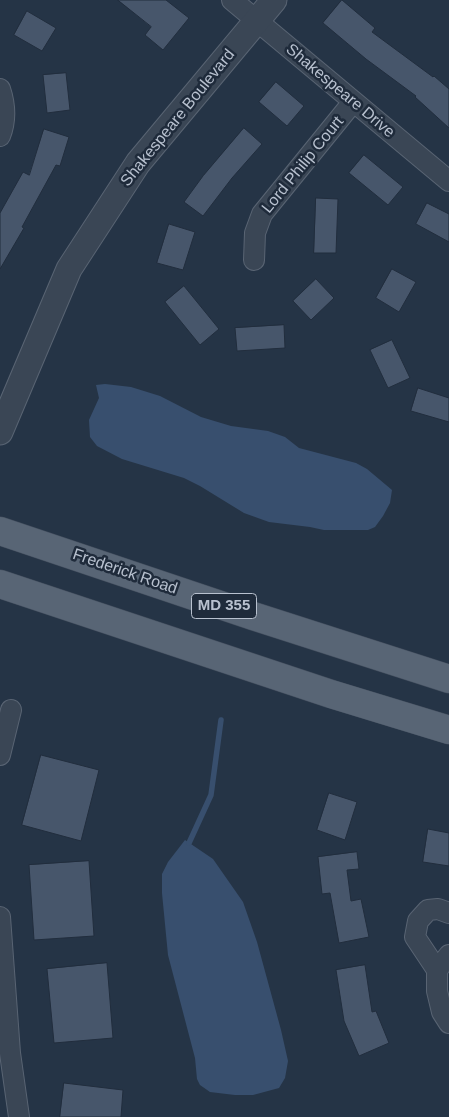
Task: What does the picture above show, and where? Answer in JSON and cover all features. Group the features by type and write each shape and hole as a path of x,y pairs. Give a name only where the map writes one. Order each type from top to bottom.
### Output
{"main road":[{"name":"Frederick Road","path":"0,531 449,679"},
{"path":"0,584 331,694 449,730"}],"street":[{"name":"Shakespeare Drive","path":"232,0 449,181"},
{"name":"Shakespeare Boulevard","path":"0,432 69,269 138,163 274,0"},
{"path":"0,89 4,101 3,128 0,136"},
{"name":"Lord Philip Court","path":"254,260 255,233 262,214 353,102"},
{"path":"0,755 11,710"},
{"path":"449,913 438,909 428,910 418,921 415,937 443,963 437,991 442,1012 449,1023"},
{"path":"0,917 7,1091 19,1117"}],"water":[{"path":"105,384 131,387 160,396 201,417 231,426 268,431 285,437 299,448 356,463 367,469 392,490 390,503 375,527 368,530 324,530 269,522 244,513 184,478 122,459 97,446 90,437 89,420 99,398 96,385"},
{"path":"185,840 213,859 243,902 257,942 288,1061 285,1078 279,1088 253,1095 235,1095 210,1092 200,1085 197,1079 195,1058 168,955 162,893 162,874 168,862"}],"building":[{"path":"118,0 166,0 189,18 163,50 145,35 151,27"},
{"path":"342,0 375,28 372,32 434,76 449,89 449,128 416,96 366,59 323,23"},
{"path":"27,11 56,28 42,51 14,35"},
{"path":"66,73 70,110 47,113 43,75"},
{"path":"276,82 304,106 287,126 259,102"},
{"path":"244,128 262,144 232,178 203,216 184,202 203,176"},
{"path":"44,129 69,137 60,166 56,165 22,227 24,228 0,269 0,213 23,172 29,175"},
{"path":"364,155 403,187 388,205 349,173"},
{"path":"316,198 338,199 336,253 314,253"},
{"path":"427,203 449,214 449,242 416,224"},
{"path":"169,224 195,232 183,270 157,263"},
{"path":"392,269 416,282 399,312 376,298"},
{"path":"316,279 334,298 311,320 293,301"},
{"path":"184,286 219,329 200,345 165,302"},
{"path":"284,325 285,348 237,351 235,328"},
{"path":"392,340 410,378 388,388 370,350"},
{"path":"418,388 449,398 449,422 411,411"},
{"path":"41,755 99,770 81,841 22,825"},
{"path":"329,793 357,802 345,840 317,830"},
{"path":"428,829 449,833 449,866 423,862"},
{"path":"357,852 359,869 347,870 351,901 361,899 369,937 339,943 330,893 322,894 318,857"},
{"path":"89,861 94,936 34,940 29,865"},
{"path":"107,963 113,1038 54,1043 47,969"},
{"path":"365,965 372,1012 376,1011 389,1043 359,1056 344,1021 336,970"},
{"path":"64,1083 123,1090 121,1117 60,1117"}],"waterway":[{"path":"189,843 211,795 221,720"}]}
